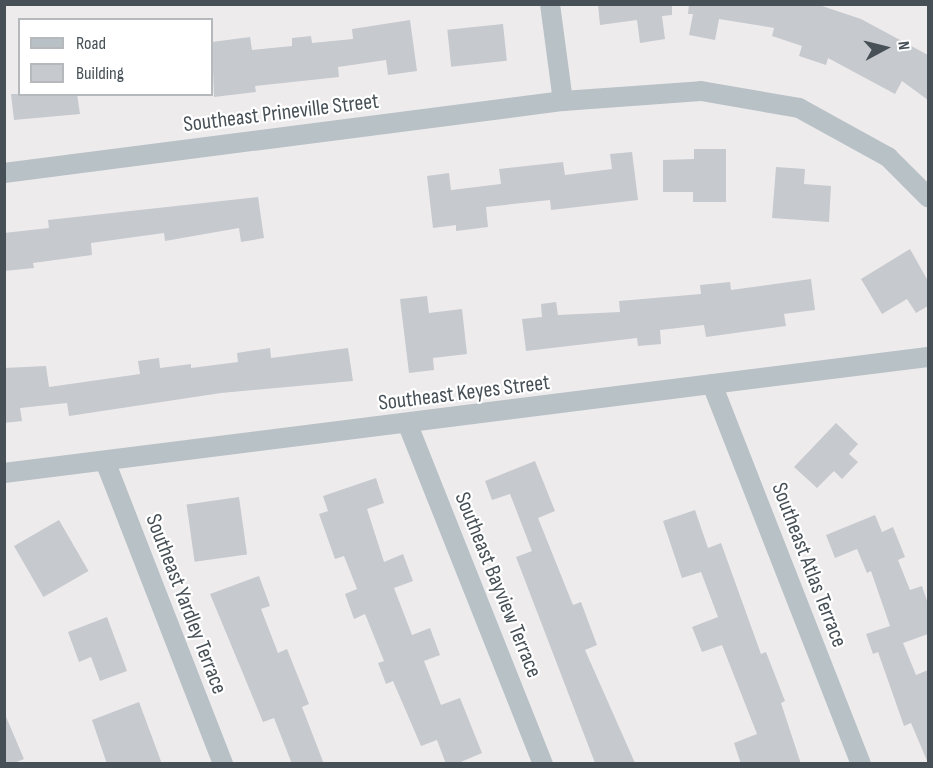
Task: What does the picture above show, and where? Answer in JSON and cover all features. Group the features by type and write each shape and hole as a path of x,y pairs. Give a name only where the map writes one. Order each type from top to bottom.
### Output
{"street":[{"path":"550,4 563,101"},
{"name":"Southeast Prineville Street","path":"4,173 563,101 701,91 800,108 888,157 928,196"},
{"name":"Southeast Keyes Street","path":"4,473 408,425 928,357"},
{"name":"Southeast Atlas Terrace","path":"712,384 861,764"},
{"name":"Southeast Bayview Terrace","path":"408,425 543,764"},
{"name":"Southeast Yardley Terrace","path":"105,461 223,764"}],"building":[{"path":"598,4 672,4 672,15 662,16 665,39 640,43 637,20 600,25"},
{"path":"689,4 816,4 861,19 928,55 928,100 902,81 895,94 828,58 826,65 799,56 802,46 772,36 774,28 719,19 715,40 689,35 693,14 688,14"},
{"path":"410,20 417,71 388,75 386,60 338,67 339,77 255,86 256,92 214,97 213,42 250,37 252,50 292,46 292,38 311,36 312,43 353,39 352,29"},
{"path":"503,24 507,61 451,67 447,30"},
{"path":"11,94 77,96 80,114 14,120"},
{"path":"694,149 726,149 726,202 693,202 693,192 663,192 663,160 694,159"},
{"path":"632,152 638,200 551,210 550,200 486,207 488,227 456,231 456,225 433,228 427,176 449,173 451,190 501,184 499,169 563,162 565,175 612,169 610,154"},
{"path":"776,167 805,169 804,184 831,186 829,222 772,218"},
{"path":"258,197 264,238 241,242 239,228 165,241 164,233 91,243 92,255 33,263 34,268 4,271 4,233 49,228 48,220"},
{"path":"910,249 928,281 928,306 916,313 907,299 882,314 861,279"},
{"path":"811,279 815,310 784,314 786,326 706,337 704,325 660,330 661,344 638,346 637,338 526,351 522,319 542,317 541,304 556,302 558,315 620,312 619,301 701,294 700,285 730,282 731,290"},
{"path":"427,296 429,313 462,309 467,354 433,358 434,370 409,373 400,299"},
{"path":"270,348 271,358 348,348 353,381 221,393 69,416 67,403 20,408 22,421 4,423 4,368 46,366 49,387 140,374 138,361 159,358 160,368 191,364 191,368 238,362 237,353"},
{"path":"836,423 858,444 849,454 858,462 842,479 834,471 817,488 794,467"},
{"path":"535,461 555,511 538,518 573,605 581,602 597,645 585,650 635,763 595,763 516,557 532,551 510,494 492,500 485,481"},
{"path":"376,478 384,503 367,509 384,562 403,554 413,581 394,588 412,635 430,628 440,655 424,661 441,705 460,698 482,753 456,764 446,764 437,740 421,746 393,681 386,684 378,663 384,661 365,614 354,619 345,594 357,589 344,556 335,559 319,514 328,511 323,496"},
{"path":"239,497 247,554 195,562 187,504"},
{"path":"695,510 708,548 721,543 761,654 766,652 785,701 781,703 801,764 741,764 734,743 757,734 722,645 702,652 692,627 718,617 701,572 682,578 663,521"},
{"path":"875,515 882,532 893,527 905,557 898,560 910,590 922,586 928,604 928,634 903,643 916,675 928,670 928,763 911,723 904,726 878,652 873,654 866,634 890,626 871,571 867,573 857,549 835,558 826,535"},
{"path":"59,520 88,571 43,597 14,546"},
{"path":"259,576 270,606 261,609 278,653 287,649 309,704 302,707 324,764 292,764 274,718 263,722 210,594"},
{"path":"107,617 127,671 100,681 91,657 79,662 68,632"},
{"path":"139,702 162,764 107,764 92,720"},
{"path":"4,712 24,759 12,764 4,764"}]}
